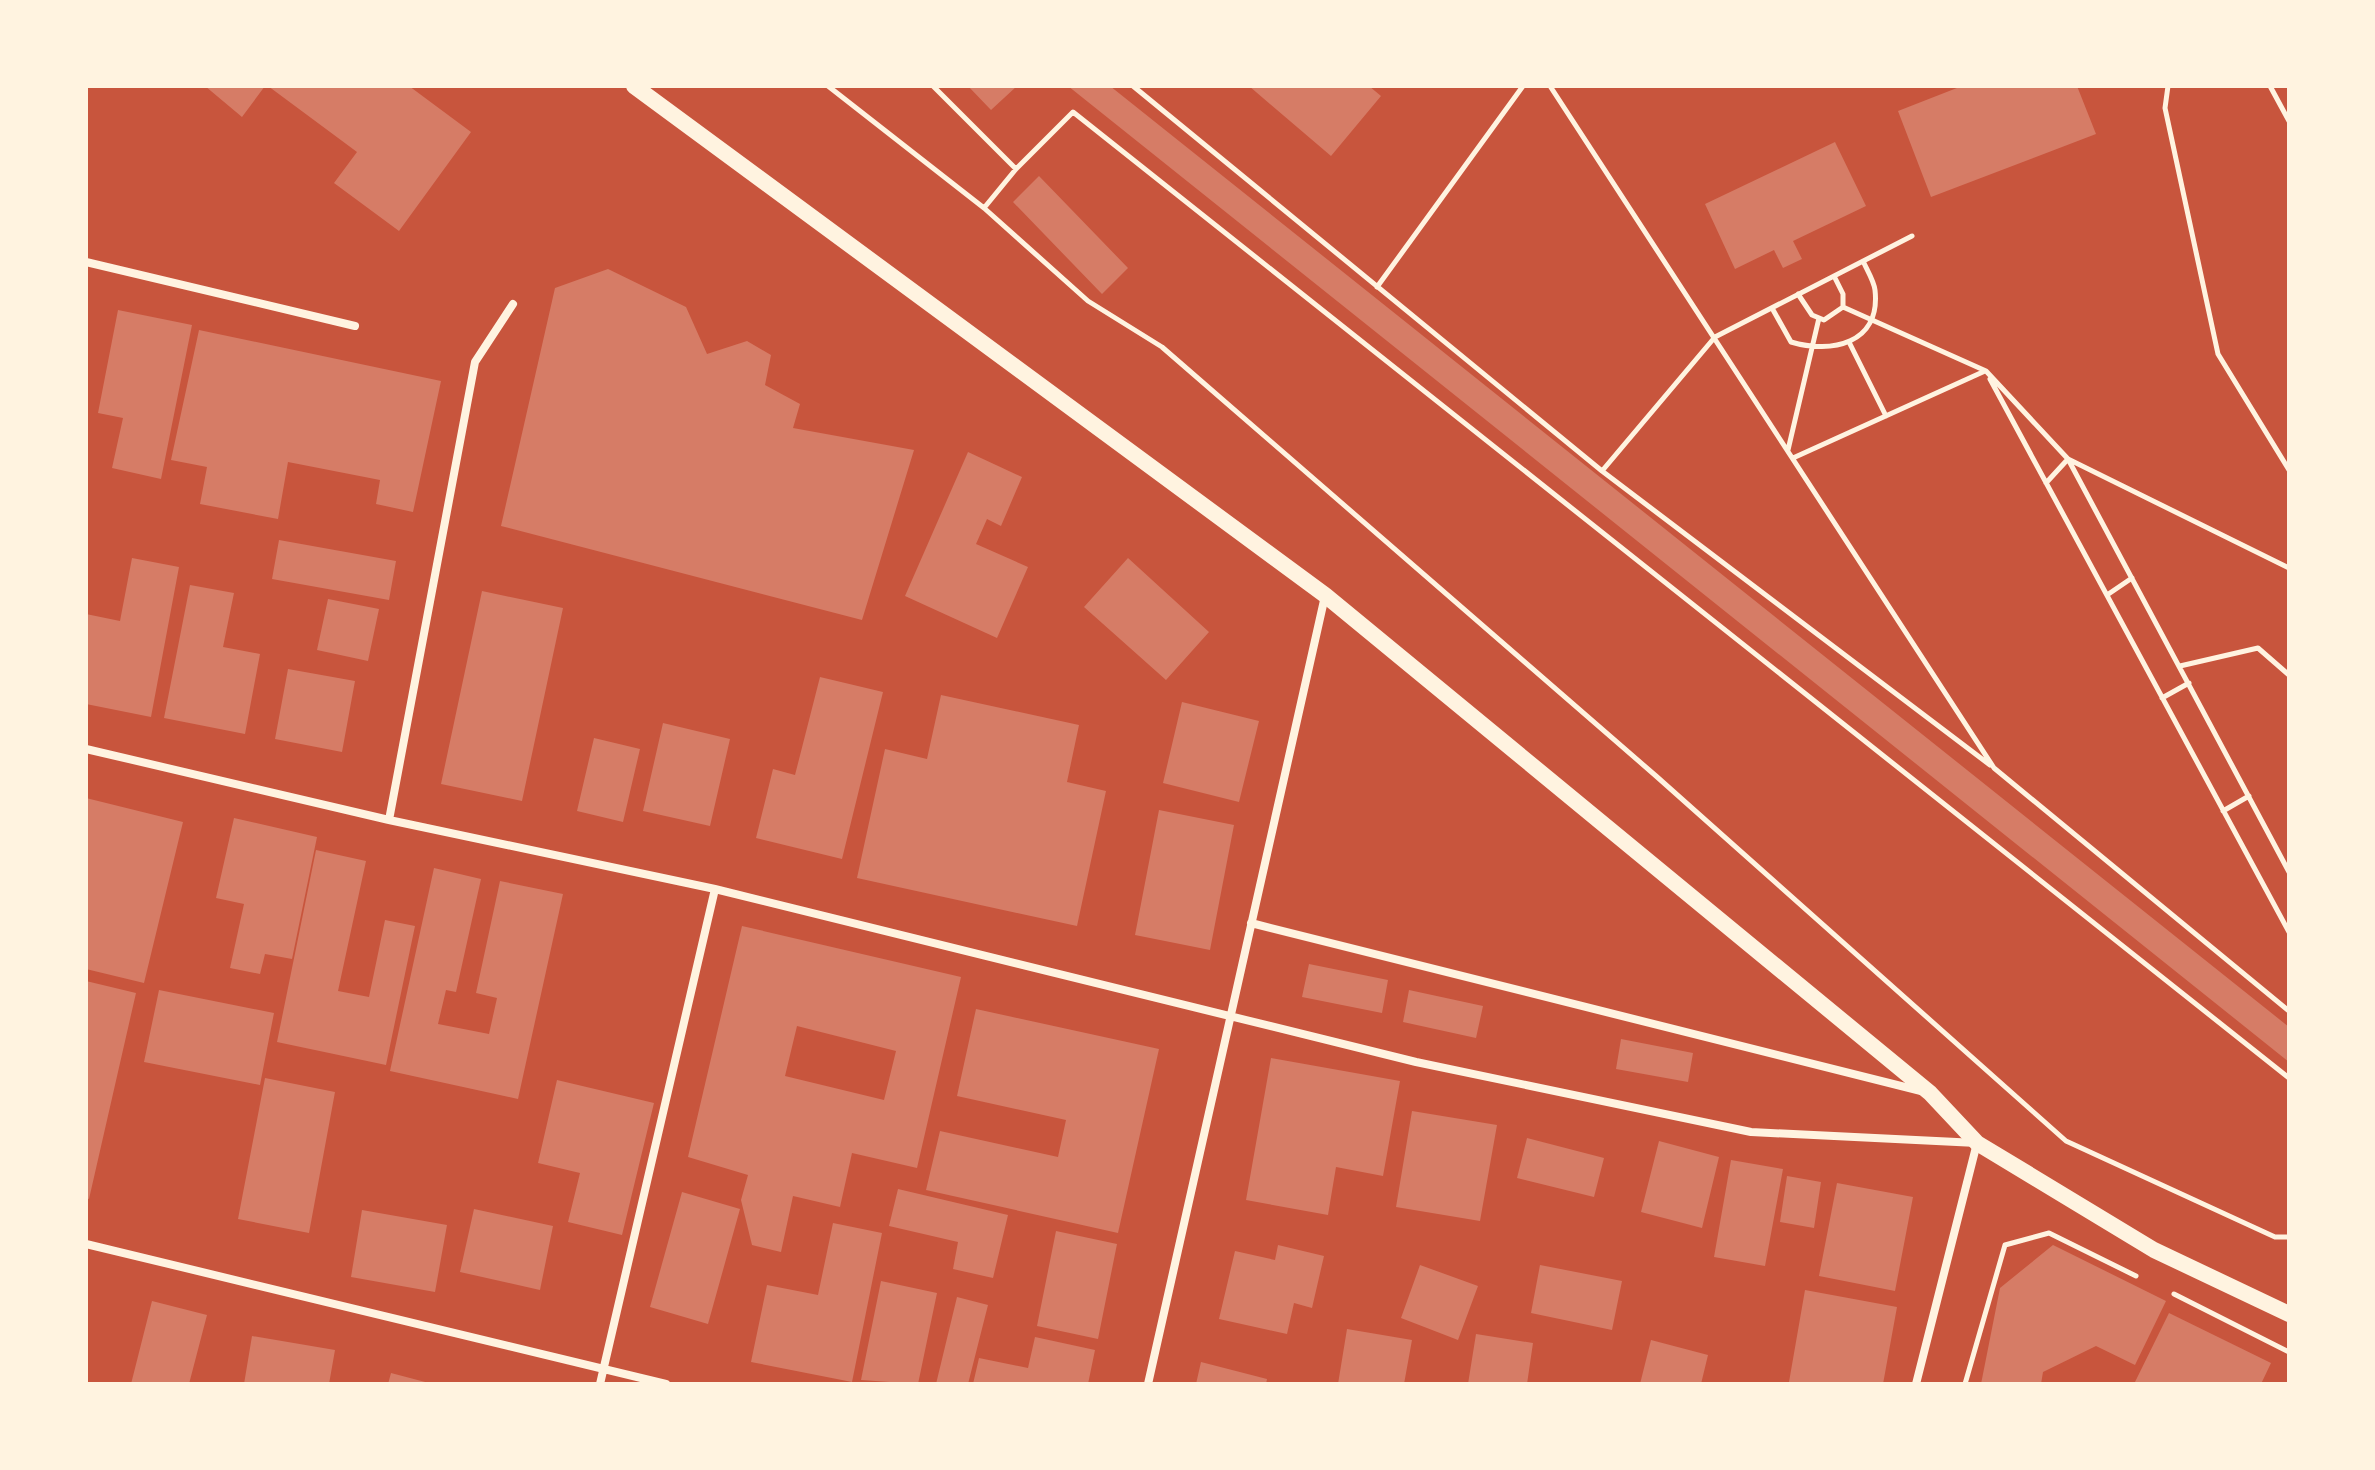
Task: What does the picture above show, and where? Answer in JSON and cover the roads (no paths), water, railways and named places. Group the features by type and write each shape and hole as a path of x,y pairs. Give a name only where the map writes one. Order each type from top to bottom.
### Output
{"main road":[{"path":"634,86 1325,595 1930,1093 1977,1143 2154,1250 2289,1314"}],"street":[{"path":"86,262 355,326"},
{"path":"389,820 475,362 513,304"},
{"path":"1148,1384 1325,595"},
{"path":"86,749 389,820 715,889 1416,1062 1751,1132 1977,1143 1916,1384"},
{"path":"600,1384 715,889"},
{"path":"1251,923 1930,1093"},
{"path":"86,1244 666,1384"}]}
